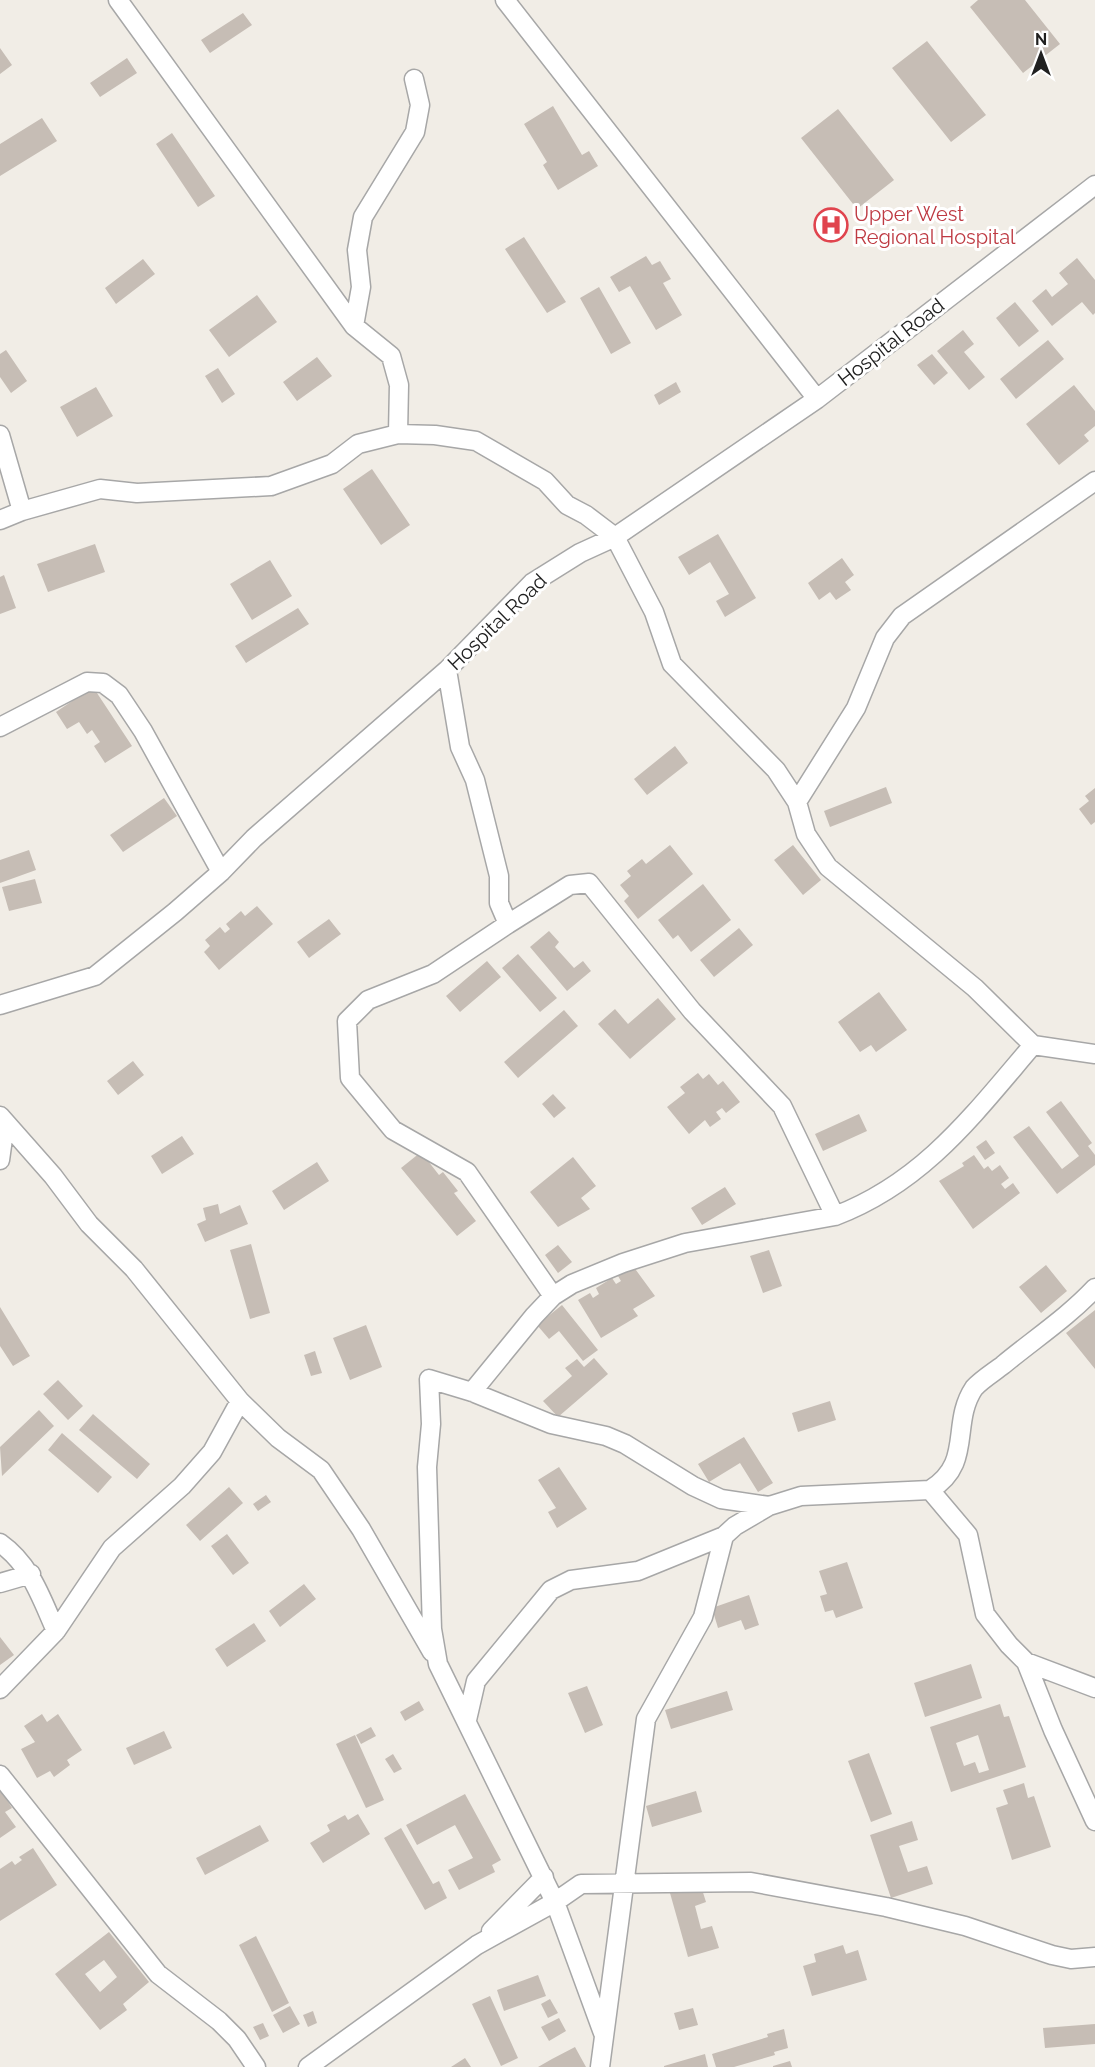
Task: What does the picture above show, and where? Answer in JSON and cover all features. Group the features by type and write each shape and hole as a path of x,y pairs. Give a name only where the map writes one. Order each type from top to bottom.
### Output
{"street":[{"path":"118,0 354,326 391,356 399,385 399,434"},
{"path":"505,0 818,399"},
{"path":"354,326 361,287 357,250 363,217 415,132 420,105 414,79"},
{"name":"Hospital Road","path":"0,1005 95,976 221,872 254,837 447,670 532,583 580,553 615,537 818,399 1095,185"},
{"path":"0,520 22,511 100,489 137,494 271,486 332,464 358,444 399,434 435,435 476,441 545,481 567,505 586,515 615,537 654,612 672,664 776,770 797,802 806,834 828,867 975,988 1033,1045 1095,1054"},
{"path":"0,435 22,511"},
{"path":"797,802 856,708 885,638 902,616 1095,481"},
{"path":"447,670 460,747 475,780 499,876 499,903 508,924"},
{"path":"0,727 87,682 103,683 119,695 143,731 221,872"},
{"path":"553,1296 467,1172 393,1130 350,1078 347,1021 368,1000 433,974 570,885 589,883 692,1011 782,1106 835,1216"},
{"path":"472,1392 553,1296 572,1284 622,1263 685,1243 835,1216 857,1208 912,1175 962,1130 1033,1045"},
{"path":"0,1160 3,1120"},
{"path":"3,1120 53,1176 89,1224 134,1269 240,1401 278,1438 321,1470 361,1529 438,1664 544,1877 603,2033"},
{"path":"467,1720 476,1681 508,1639 551,1590 571,1580 638,1571 724,1536 735,1526 770,1506 801,1496 930,1490 951,1474 967,1406 975,1388 1095,1288"},
{"path":"438,1664 432,1629 427,1467 431,1424 429,1378 472,1392 550,1424 606,1436 625,1444 693,1486 722,1499 770,1506"},
{"path":"0,1689 56,1631 112,1548 182,1486 212,1452 240,1401"},
{"path":"930,1490 968,1535 985,1614 1026,1662 1053,1730 1095,1821"},
{"path":"600,2067 646,1719 703,1617 724,1536"},
{"path":"0,1543 17,1555 31,1574 56,1631"},
{"path":"0,1583 31,1574"},
{"path":"1026,1662 1095,1688"},
{"path":"0,1775 158,1974 219,2021 237,2039 256,2067"},
{"path":"477,1945 544,1877"},
{"path":"308,2067 477,1945 555,1902 576,1885 624,1881 751,1882 886,1907 965,1926 1052,1955 1071,1959 1095,1957"}],"building":[{"path":"978,0 1025,0 1060,44 1023,73 970,7"},
{"path":"243,13 252,25 210,53 201,40"},
{"path":"927,41 986,115 951,142 892,68"},
{"path":"0,48 12,65 0,74"},
{"path":"127,58 137,73 100,97 90,83"},
{"path":"553,106 582,155 589,151 598,166 558,190 543,165 547,162 524,124"},
{"path":"838,109 894,180 857,209 801,138"},
{"path":"42,118 57,141 0,176 0,144"},
{"path":"172,133 215,196 198,207 156,144"},
{"path":"524,237 566,302 547,313 505,249"},
{"path":"646,256 652,265 660,261 671,279 663,283 682,315 656,330 630,286 619,292 610,277"},
{"path":"1077,258 1095,280 1095,313 1093,315 1082,302 1052,326 1032,301 1046,289 1052,297 1068,284 1059,273"},
{"path":"143,259 155,274 116,304 105,288"},
{"path":"599,287 631,343 611,354 580,298"},
{"path":"257,295 277,322 229,357 209,330"},
{"path":"1015,302 1039,331 1019,347 996,318"},
{"path":"963,330 974,344 964,352 985,377 969,390 937,351"},
{"path":"1048,340 1064,359 1016,399 1000,379"},
{"path":"6,350 27,381 11,393 0,377 0,354"},
{"path":"932,354 948,373 934,385 917,365"},
{"path":"317,357 332,376 297,401 283,382"},
{"path":"218,368 235,394 222,403 205,376"},
{"path":"676,382 681,392 659,405 654,395"},
{"path":"1074,385 1095,411 1095,426 1084,435 1089,441 1059,465 1026,424"},
{"path":"96,387 113,416 77,437 60,407"},
{"path":"372,469 410,525 381,545 343,489"},
{"path":"718,534 756,598 725,617 716,601 729,594 710,562 689,575 678,557"},
{"path":"95,544 105,572 48,592 37,564"},
{"path":"842,558 854,575 845,582 851,590 836,600 830,592 819,600 808,583"},
{"path":"270,560 292,596 252,620 230,584"},
{"path":"4,575 16,608 0,614 0,577"},
{"path":"298,608 309,624 246,663 235,646"},
{"path":"93,687 132,746 105,763 94,746 100,742 92,730 87,734 79,722 67,729 56,712"},
{"path":"675,746 688,763 647,795 634,779"},
{"path":"886,787 892,803 830,827 824,811"},
{"path":"1095,788 1095,822 1091,825 1079,809 1089,801 1085,796"},
{"path":"164,798 177,816 123,852 110,835"},
{"path":"670,845 693,874 638,919 624,901 629,896 620,885 631,876 627,871 642,859 646,864"},
{"path":"793,845 821,880 803,895 774,860"},
{"path":"29,850 36,870 0,883 0,860"},
{"path":"35,879 42,903 9,911 2,887"},
{"path":"703,884 731,920 691,952 678,935 673,939 658,920"},
{"path":"257,906 273,924 219,970 204,952 210,946 205,940 220,927 225,933 230,929 226,924 241,911 245,916"},
{"path":"329,919 341,934 309,958 297,942"},
{"path":"739,928 753,945 714,977 700,960"},
{"path":"549,931 559,942 555,947 574,968 583,961 591,971 567,991 530,947"},
{"path":"518,954 557,998 540,1012 502,968"},
{"path":"487,961 501,977 460,1012 446,996"},
{"path":"879,992 907,1030 876,1052 871,1045 860,1052 838,1022"},
{"path":"658,998 676,1019 630,1059 598,1024 615,1009 628,1024"},
{"path":"564,1010 578,1026 518,1078 504,1062"},
{"path":"133,1061 144,1075 118,1095 107,1081"},
{"path":"698,1073 703,1079 709,1074 718,1085 723,1081 740,1102 726,1113 722,1108 716,1112 721,1119 710,1127 705,1120 689,1134 667,1107 685,1093 680,1087"},
{"path":"553,1094 566,1108 554,1118 542,1104"},
{"path":"1061,1101 1092,1143 1088,1146 1095,1155 1095,1165 1057,1194 1013,1137 1029,1126 1062,1169 1079,1156 1046,1112"},
{"path":"859,1114 867,1131 823,1151 815,1134"},
{"path":"182,1136 194,1154 162,1174 151,1156"},
{"path":"986,1140 995,1153 985,1160 976,1147"},
{"path":"421,1152 439,1175 443,1172 458,1191 454,1193 476,1221 457,1236 401,1168"},
{"path":"974,1155 984,1169 988,1166 992,1171 1000,1165 1009,1178 1001,1184 1005,1189 1013,1183 1020,1193 973,1229 939,1181 964,1166 962,1163"},
{"path":"573,1157 596,1186 581,1198 590,1209 558,1227 530,1192"},
{"path":"317,1162 329,1181 284,1210 272,1191"},
{"path":"725,1187 736,1204 702,1225 691,1208"},
{"path":"218,1204 220,1214 240,1205 248,1224 205,1242 197,1224 206,1220 203,1208"},
{"path":"251,1244 270,1313 250,1319 230,1250"},
{"path":"558,1245 572,1262 558,1273 545,1255"},
{"path":"769,1250 782,1286 763,1293 750,1256"},
{"path":"1046,1265 1067,1291 1041,1313 1019,1287"},
{"path":"633,1266 655,1296 633,1309 638,1316 601,1338 578,1300 590,1293 593,1298 599,1294 596,1288 612,1278 616,1284 621,1281 618,1276"},
{"path":"562,1305 598,1350 583,1361 559,1331 549,1339 537,1325"},
{"path":"0,1307 30,1356 13,1366 0,1346"},
{"path":"1095,1310 1095,1369 1066,1333"},
{"path":"366,1325 382,1367 350,1380 333,1338"},
{"path":"315,1351 322,1373 311,1376 304,1355"},
{"path":"594,1358 608,1374 558,1417 543,1401 572,1376 565,1368 577,1359 584,1367"},
{"path":"58,1380 83,1406 68,1420 43,1394"},
{"path":"830,1401 836,1420 798,1432 792,1413"},
{"path":"39,1410 54,1426 2,1476 0,1447"},
{"path":"93,1414 150,1464 137,1479 79,1430"},
{"path":"62,1433 112,1477 98,1493 48,1450"},
{"path":"744,1437 773,1483 758,1492 740,1463 709,1482 698,1464"},
{"path":"559,1467 587,1509 557,1528 548,1512 556,1508 538,1480"},
{"path":"229,1487 243,1503 200,1541 186,1525"},
{"path":"266,1495 271,1502 258,1511 253,1504"},
{"path":"227,1534 249,1563 233,1575 211,1546"},
{"path":"847,1562 863,1608 836,1618 833,1610 825,1612 820,1596 827,1594 819,1571"},
{"path":"304,1584 316,1599 280,1627 269,1611"},
{"path":"749,1595 759,1625 745,1630 741,1620 718,1628 712,1608"},
{"path":"254,1623 266,1641 227,1667 215,1649"},
{"path":"0,1637 14,1655 0,1665"},
{"path":"971,1664 982,1698 925,1717 914,1683"},
{"path":"587,1686 603,1725 585,1733 568,1693"},
{"path":"727,1691 733,1710 671,1729 665,1710"},
{"path":"419,1701 424,1710 405,1721 400,1712"},
{"path":"1000,1704 1004,1717 1009,1716 1026,1767 951,1792 930,1727","holes":["978,1735 989,1770 979,1773 975,1762 964,1766 956,1743"]},
{"path":"42,1714 47,1722 58,1714 82,1750 67,1760 70,1765 54,1777 50,1771 37,1778 21,1749 35,1742 24,1726"},
{"path":"371,1727 376,1736 361,1744 356,1735"},
{"path":"164,1731 172,1748 134,1765 126,1748"},
{"path":"355,1735 384,1800 366,1808 336,1744"},
{"path":"869,1753 892,1814 871,1822 848,1761"},
{"path":"393,1754 402,1769 394,1773 385,1759"},
{"path":"1024,1783 1028,1798 1034,1796 1051,1847 1012,1860 996,1808 1008,1804 1003,1790"},
{"path":"0,1789 12,1808 5,1812 16,1827 0,1838"},
{"path":"696,1791 702,1812 652,1827 646,1806"},
{"path":"465,1794 501,1860 492,1865 495,1872 459,1890 448,1870 473,1858 455,1825 417,1845 406,1825"},
{"path":"358,1814 370,1834 323,1863 310,1843 330,1831 327,1825 345,1815 348,1820"},
{"path":"912,1821 918,1840 899,1846 908,1872 927,1866 933,1884 891,1898 870,1835"},
{"path":"260,1825 269,1841 205,1875 196,1858"},
{"path":"401,1828 433,1884 439,1881 447,1898 425,1910 384,1838"},
{"path":"33,1848 57,1885 0,1921 0,1869 12,1861 15,1865 22,1860 19,1857"},
{"path":"700,1883 706,1902 695,1906 701,1929 712,1926 719,1948 688,1957 670,1893"},
{"path":"109,1932 149,1982 123,2004 127,2010 100,2030 55,1974","holes":["104,1960 117,1977 100,1992 85,1974"]},
{"path":"256,1936 289,2003 272,2012 239,1945"},
{"path":"843,1945 846,1954 858,1950 867,1980 812,1996 803,1966 816,1962 814,1954"},
{"path":"538,1975 546,1996 504,2011 497,1990"},
{"path":"490,1996 518,2058 501,2066 472,2004"},
{"path":"550,1999 558,2013 548,2018 541,2004"},
{"path":"290,2006 300,2024 283,2033 273,2015"},
{"path":"693,2008 698,2025 679,2030 674,2013"},
{"path":"313,2011 317,2023 308,2027 303,2015"},
{"path":"559,2018 566,2031 549,2041 541,2027"},
{"path":"263,2023 269,2036 260,2040 253,2027"},
{"path":"1095,2024 1095,2044 1045,2048 1043,2028"},
{"path":"784,2029 788,2048 774,2052 775,2055 734,2067 716,2067 712,2054 768,2037 767,2034"},
{"path":"575,2047 586,2067 538,2067 552,2059"},
{"path":"705,2054 708,2067 664,2067 664,2066"},
{"path":"465,2058 471,2067 451,2067"},
{"path":"790,2061 792,2067 773,2067 773,2066"}],"place":[{"name":"Upper West Regional Hospital","path":"831,225"}]}
